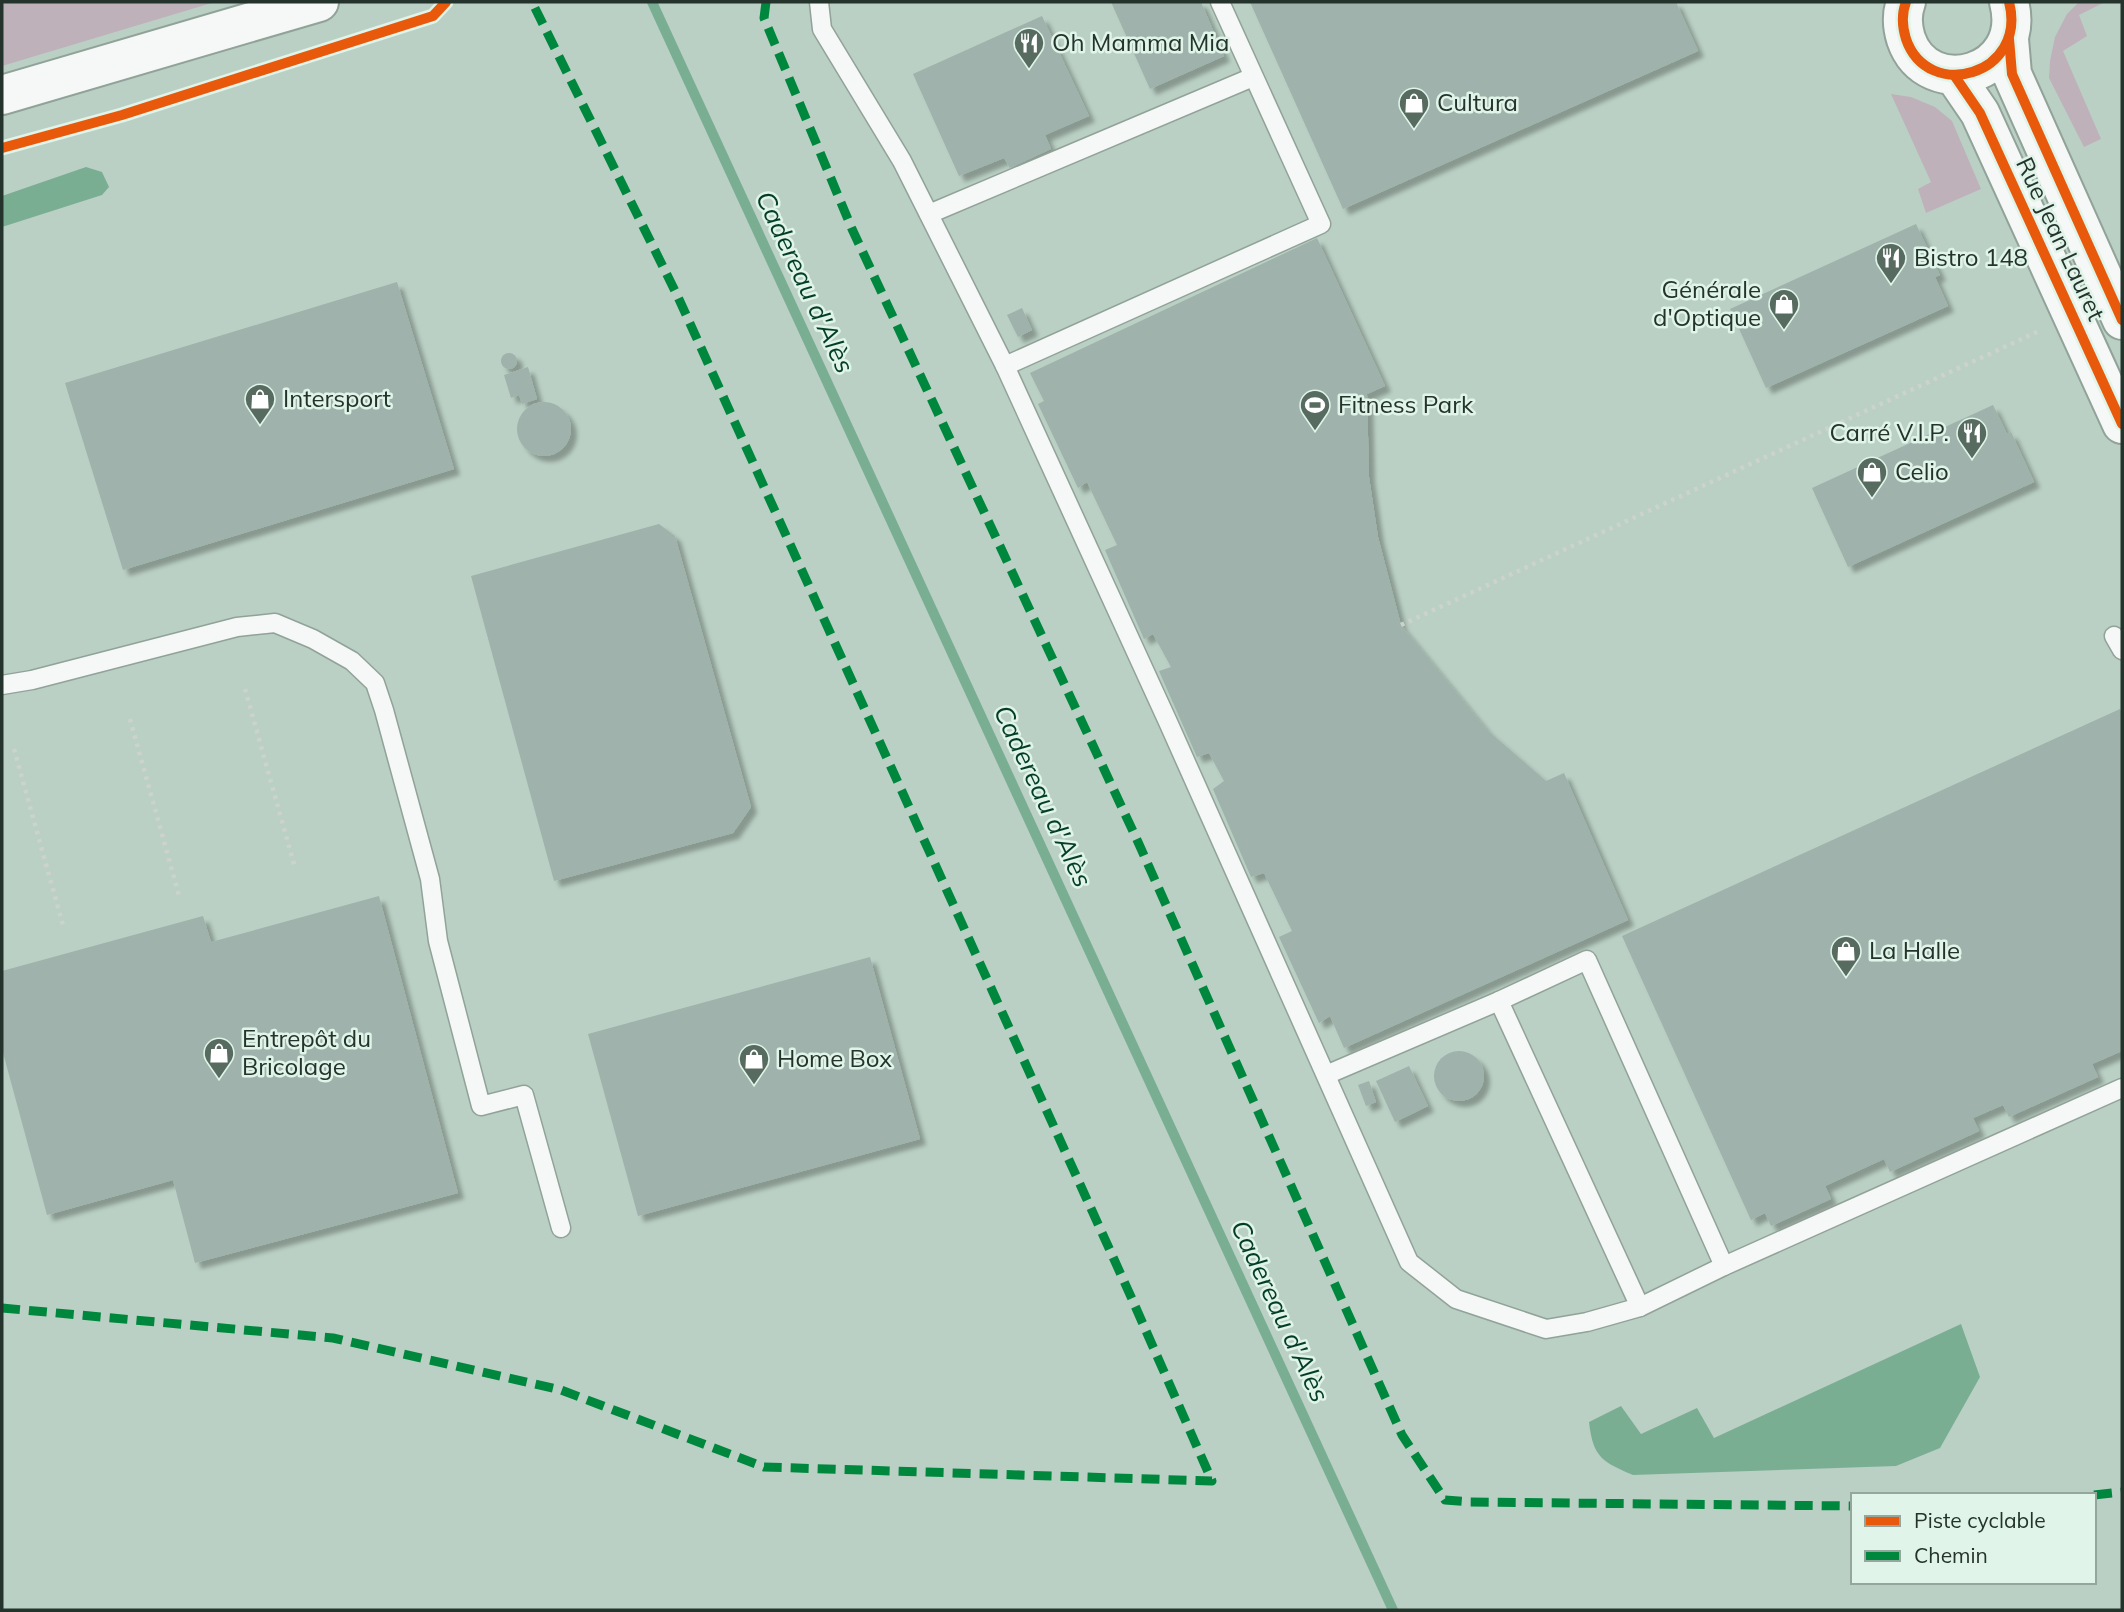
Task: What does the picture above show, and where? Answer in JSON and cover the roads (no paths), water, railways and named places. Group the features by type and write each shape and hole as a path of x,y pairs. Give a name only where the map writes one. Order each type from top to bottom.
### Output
{"street":[{"path":"2,95 319,2"},
{"path":"1906,2 1903,29 1909,46 1920,60 1936,71 1954,75 1971,73 1987,66 2000,54 2009,20"},
{"name":"Rue Jean Lauret","path":"2009,20 2012,75 2122,320"},
{"name":"Rue Jean Lauret","path":"1954,75 1980,113 2122,424"}],"lane":[{"path":"819,2 822,29 902,162 1005,366 1162,709 1409,1262 1456,1299 1546,1329 1587,1322 1640,1307 1724,1266 2122,1088"},
{"path":"1005,366 1321,224 1220,2"},
{"path":"929,214 1254,77"},
{"path":"2,685 32,680 237,626 275,623 313,639 352,661 375,683 429,879 438,941 481,1106 524,1095 561,1228"},
{"path":"1326,1075 1587,960 1724,1266"},
{"path":"1499,1001 1640,1307"}],"waterway":[{"name":"Cadereau d'Alès","path":"652,2 1393,1610"}],"place":[{"name":"Oh Mamma Mia","path":"1029,70"},
{"name":"Cultura","path":"1414,130"},
{"name":"Bistro 148","path":"1891,285"},
{"name":"Générale d'Optique","path":"1784,331"},
{"name":"Intersport","path":"260,426"},
{"name":"Fitness Park","path":"1315,432"},
{"name":"Carré V.I.P.","path":"1972,460"},
{"name":"Celio","path":"1872,499"},
{"name":"La Halle","path":"1846,978"},
{"name":"Entrepôt du Bricolage","path":"219,1080"},
{"name":"Home Box","path":"754,1086"}]}
